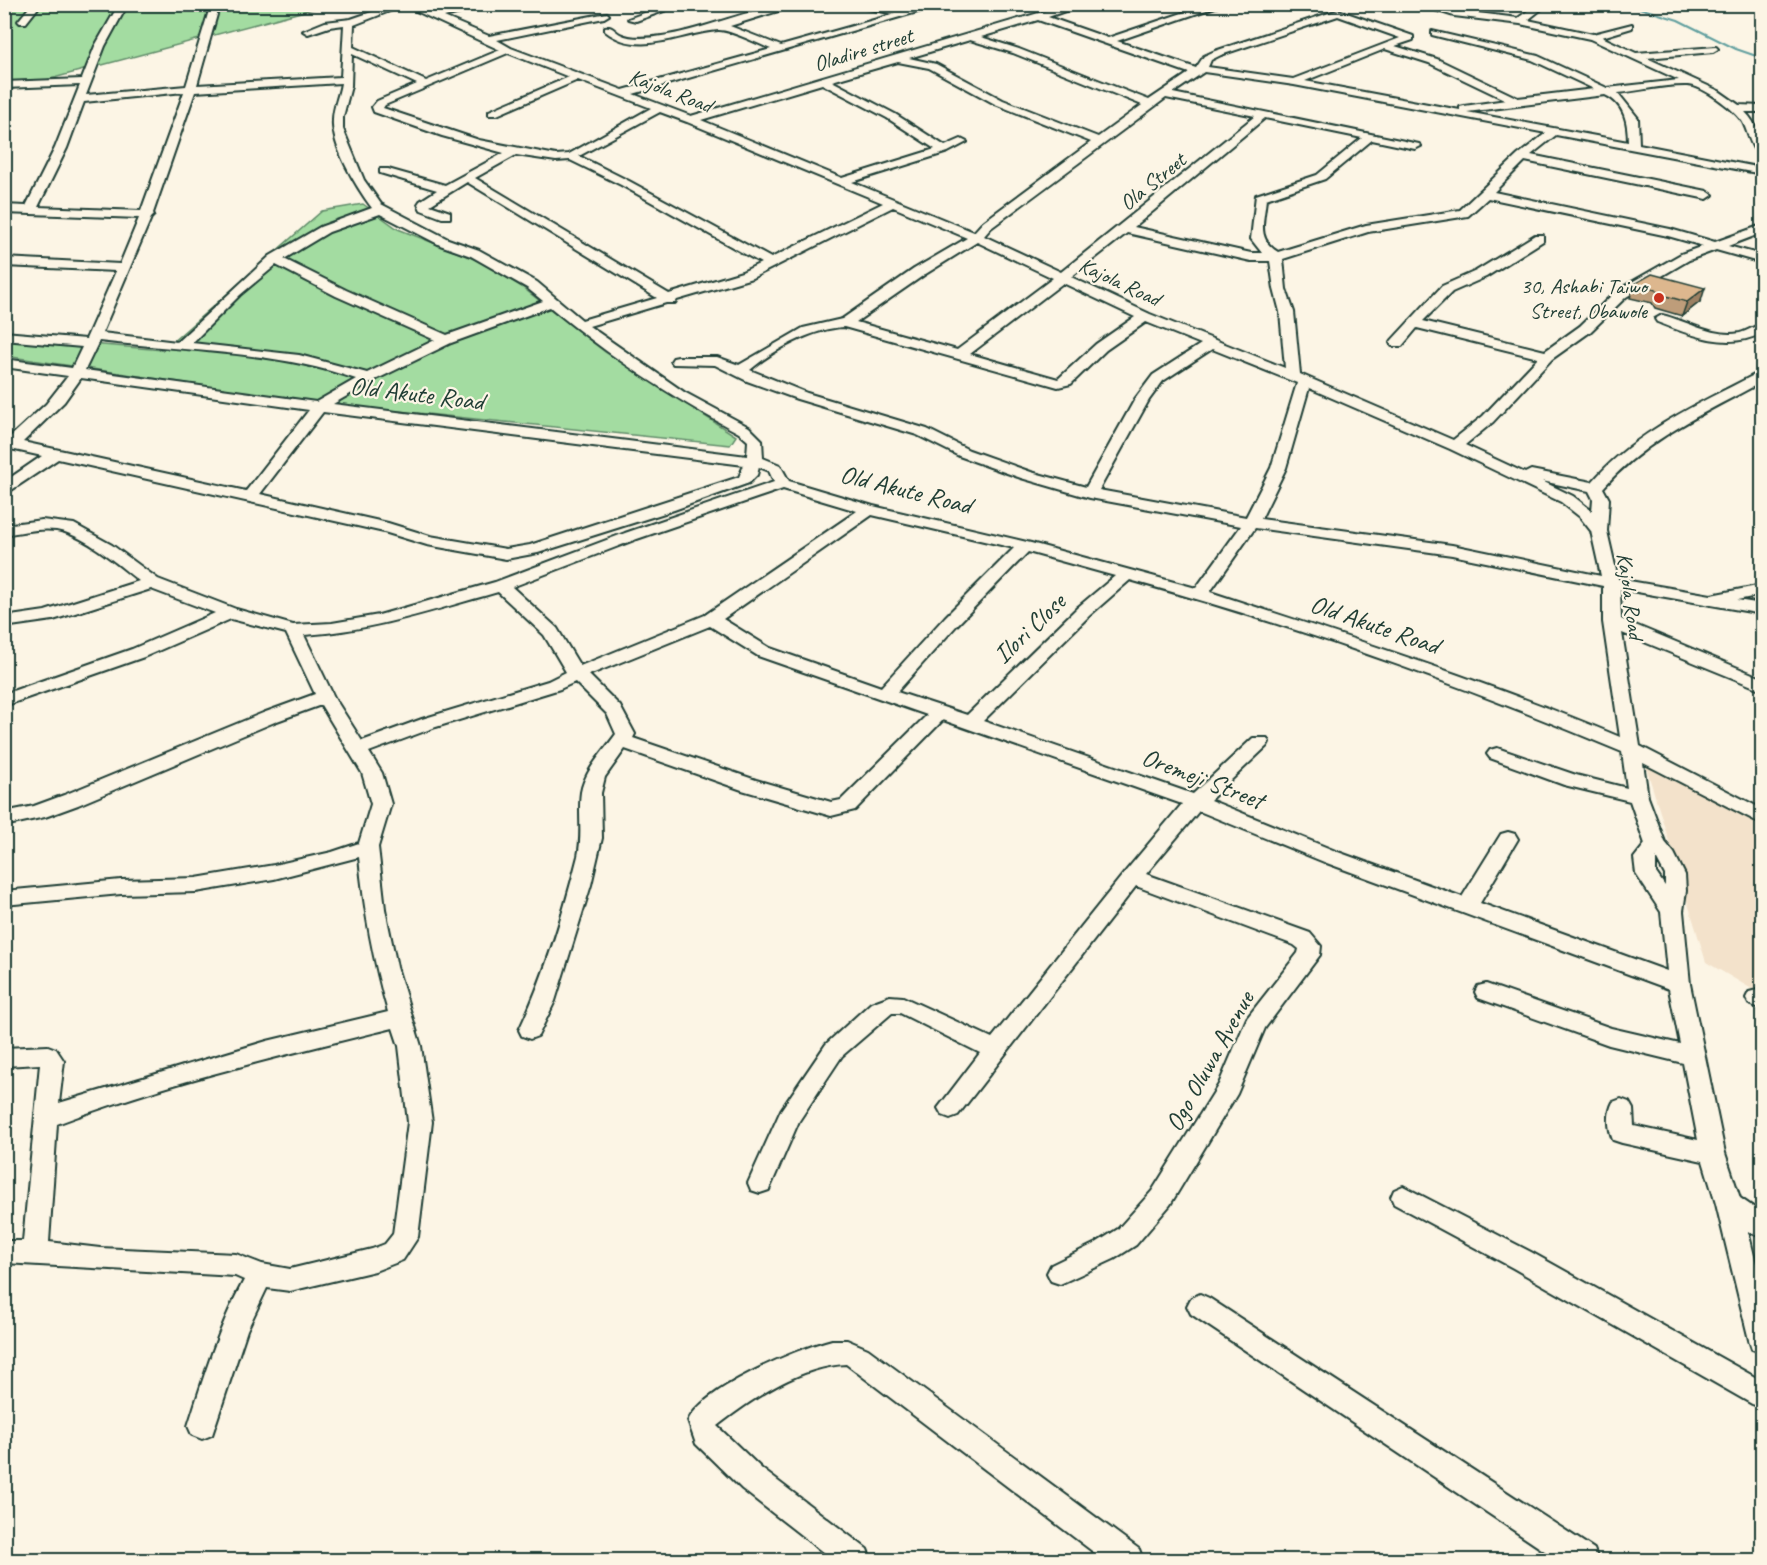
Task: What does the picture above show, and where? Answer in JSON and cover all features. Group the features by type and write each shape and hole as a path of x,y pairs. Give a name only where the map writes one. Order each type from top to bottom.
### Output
{"street":[{"path":"23,21 37,4"},
{"path":"30,210 62,148 100,46 124,4"},
{"path":"8,444 28,430 66,389 92,340 148,214 191,90 216,4"},
{"path":"308,31 328,24 352,22 390,9 382,4"},
{"name":"Kajola Road","path":"405,4 488,39 508,50 691,120 976,237 1146,317 1455,446 1567,498 1586,514 1599,531 1611,582 1612,622 1638,797 1656,845 1644,858 1646,874 1672,911 1678,984"},
{"path":"432,17 493,4"},
{"path":"640,4 662,10"},
{"path":"633,19 679,4"},
{"path":"608,28 618,35 647,42 721,26 797,4"},
{"path":"847,4 908,14"},
{"path":"622,94 941,4"},
{"name":"Oladire street","path":"691,120 1081,4"},
{"path":"1110,40 1220,4"},
{"path":"1420,4 1433,9 1491,15 1593,38 1715,93 1736,108 1747,120 1762,152"},
{"path":"1520,21 1544,4"},
{"path":"1326,9 1422,36 1535,58 1618,98 1633,118 1634,146"},
{"path":"845,323 927,267 976,237 987,225 1150,104 1200,70 1208,58 1218,52 1338,13"},
{"path":"488,39 604,15"},
{"path":"1294,82 1385,46 1491,15"},
{"path":"1040,17 1200,70 1294,82 1762,171"},
{"path":"8,444 388,528 427,540 506,554 532,550 657,511 744,480 749,475 755,460 755,440 744,430 679,395 578,325 532,285 475,253 444,242 380,210 366,194 358,180 338,129 338,117 346,86 348,31 352,22"},
{"path":"721,26 782,50"},
{"path":"1593,38 1629,26"},
{"path":"970,37 1008,48 1150,104"},
{"path":"1385,46 1433,61 1517,101"},
{"path":"348,48 425,84"},
{"path":"1634,56 1713,49"},
{"path":"508,50 381,103 377,107 378,110 514,152 551,158 572,157 633,187 772,264"},
{"path":"896,60 932,66 999,102 1100,142"},
{"path":"494,113 578,76"},
{"path":"81,99 345,80"},
{"path":"824,81 891,116 944,150"},
{"path":"4,85 86,82"},
{"path":"1446,111 1692,82"},
{"path":"1164,94 1415,146"},
{"path":"572,157 575,153 659,108"},
{"path":"1736,108 1762,109"},
{"name":"Ola Street","path":"959,356 1019,307 1064,278 1264,114"},
{"path":"1124,229 1251,257 1276,257 1366,229 1464,213 1522,157 1555,130"},
{"path":"1276,257 1265,250 1257,239 1260,197 1321,177 1371,136"},
{"path":"840,182 944,150 961,142"},
{"path":"446,215 425,207 424,204 446,189 469,179 514,152"},
{"path":"1522,157 1707,195"},
{"path":"384,171 446,189"},
{"path":"469,179 670,300"},
{"path":"1486,194 1670,233 1762,260"},
{"path":"578,325 670,300 747,275 893,203"},
{"path":"4,209 148,214"},
{"path":"180,346 244,284 304,238 334,223 380,210"},
{"path":"1455,446 1488,419 1547,356 1585,329 1621,294 1660,270 1713,245 1762,229"},
{"path":"1397,343 1447,289 1481,274 1539,238"},
{"path":"1200,594 1252,522 1268,493 1279,465 1298,379 1287,312 1280,290 1276,257"},
{"path":"274,259 341,293 446,340"},
{"path":"4,262 125,268"},
{"path":"249,497 311,420 318,407 368,378 446,340 552,302"},
{"path":"741,371 750,363 819,325 832,322 845,323 1048,381 1066,381 1101,347 1146,317"},
{"path":"1662,319 1717,338 1753,334 1762,328"},
{"path":"1414,323 1547,356"},
{"path":"4,336 92,340 257,353 310,362 368,378"},
{"path":"1090,493 1142,399 1158,378 1210,344"},
{"path":"678,361 717,361 752,378 802,396 885,419 922,432 964,453 1026,475 1090,493 1183,512 1452,550 1762,609"},
{"name":"Old Akute Road","path":"4,363 318,407 755,460 775,468 783,484 869,510 1025,546 1200,594 1502,697 1632,750 1762,817"},
{"path":"1595,488 1624,458 1664,431 1759,378"},
{"path":"4,490 56,453"},
{"path":"1513,473 1565,480 1595,488 1601,499 1602,512 1599,531"},
{"path":"4,530 42,525 68,528 106,548 152,583 230,613 293,630 332,628 381,620 501,586 631,536 783,484"},
{"path":"357,750 429,723 554,685 711,619 869,510"},
{"path":"885,694 951,621 1025,546"},
{"name":"Ilori Close","path":"971,722 1084,611 1126,575"},
{"path":"4,622 47,616 152,583"},
{"path":"501,586 551,632 576,674 598,695 626,728 627,734 596,776 591,793 592,838 581,885 544,1001 530,1030"},
{"path":"1712,601 1730,594 1762,590"},
{"path":"4,700 138,653 230,613"},
{"name":"Oremeji Street","path":"711,619 774,656 971,722 1196,802 1331,857 1678,984"},
{"path":"1612,622 1762,684"},
{"path":"4,1252 236,1265 260,1275 291,1280 375,1260 394,1252 405,1237 420,1122 410,1046 386,967 374,909 368,847 381,804 372,773 325,697 293,630"},
{"path":"4,819 38,812 71,800 260,721 325,697"},
{"path":"622,741 749,785 831,809 840,809 848,805 941,712"},
{"path":"950,1108 1132,877 1196,802 1260,742"},
{"path":"1497,754 1571,780 1638,797"},
{"path":"1467,907 1508,839"},
{"path":"4,898 122,887 196,885 274,872 335,858 368,847"},
{"name":"Ogo Oluwa Avenue","path":"1060,1273 1106,1251 1127,1237 1161,1198 1229,1087 1255,1024 1309,955 1310,946 1302,939 1132,877"},
{"path":"1678,984 1713,1153 1729,1204 1762,1340"},
{"path":"1486,992 1609,1036 1693,1056"},
{"path":"760,1184 789,1117 834,1050 879,1009 890,1004 903,1005 994,1050"},
{"path":"45,1118 83,1104 267,1050 402,1017"},
{"path":"4,1057 40,1054 48,1055 52,1061 45,1118 35,1252"},
{"path":"1622,1109 1622,1133 1713,1153"},
{"path":"1403,1197 1522,1260 1762,1395"},
{"path":"1729,1204 1762,1227"},
{"path":"202,1426 221,1362 238,1318 260,1275"},
{"path":"1200,1306 1583,1560"},
{"path":"856,1560 752,1479 706,1435 702,1421 722,1404 809,1357 847,1352 863,1362 1128,1560"}],"shaded area":[{"path":"1644,760 1762,823 1762,995 1706,962"}],"green space":[{"path":"5,5 327,5 5,91"},
{"path":"363,204 398,229 477,260 522,287 605,352 736,436 730,445 320,403 5,356 5,337 163,350 322,211"}],"building":[{"path":"1652,274 1705,288 1687,302 1634,284"}],"waterway":[{"path":"1627,4 1678,20 1736,49 1762,58"}],"place":[{"name":"30, Ashabi Taiwo Street, Obawole","path":"1659,298"}]}
